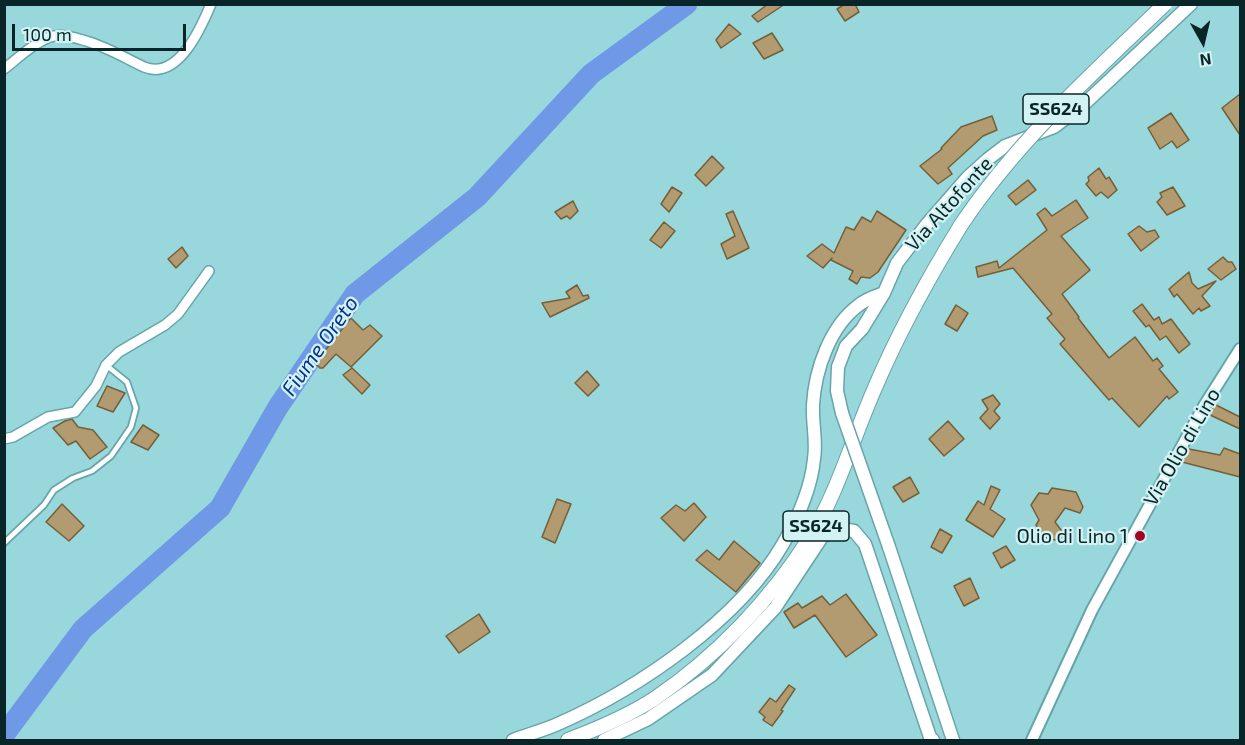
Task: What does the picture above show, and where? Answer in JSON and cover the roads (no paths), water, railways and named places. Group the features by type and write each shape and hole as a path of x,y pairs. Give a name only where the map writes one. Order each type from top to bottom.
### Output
{"main road":[{"name":"SS624","path":"568,741 597,729 652,700 690,673 735,633 775,586 811,535 837,481 874,388 939,261 961,225 1014,154 1067,98 1165,4"},
{"name":"Via Altofonte","path":"953,741 842,413 837,391 838,367 846,346 862,329 884,293 897,263 968,177 1005,146 1054,128 1082,106 1191,4"},
{"path":"513,741 559,724 662,667 731,609 760,577 783,544 806,498 814,459 813,404 818,375 826,349 844,318 860,304 884,293"},
{"path":"603,741 648,719 712,675 774,608 822,537 836,528 854,531 865,544 933,741"}],"street":[{"path":"4,69 30,49 53,36 95,43 157,70 170,66 198,35 211,4"},
{"path":"4,439 13,437 48,417 75,412 96,386 106,365 119,352 165,325 178,314 209,271"},
{"name":"Via Olio di Lino","path":"1032,741 1092,610 1204,406 1240,348"}],"lane":[{"path":"4,543 44,505 54,490 72,478 92,471 111,456 131,427 136,408 127,382 106,365"}],"waterway":[{"name":"Fiume Oreto","path":"4,735 83,629 220,508 278,407 355,294 477,197 591,74 687,4"}],"place":[{"name":"Olio di Lino 1","path":"1140,536"}]}
